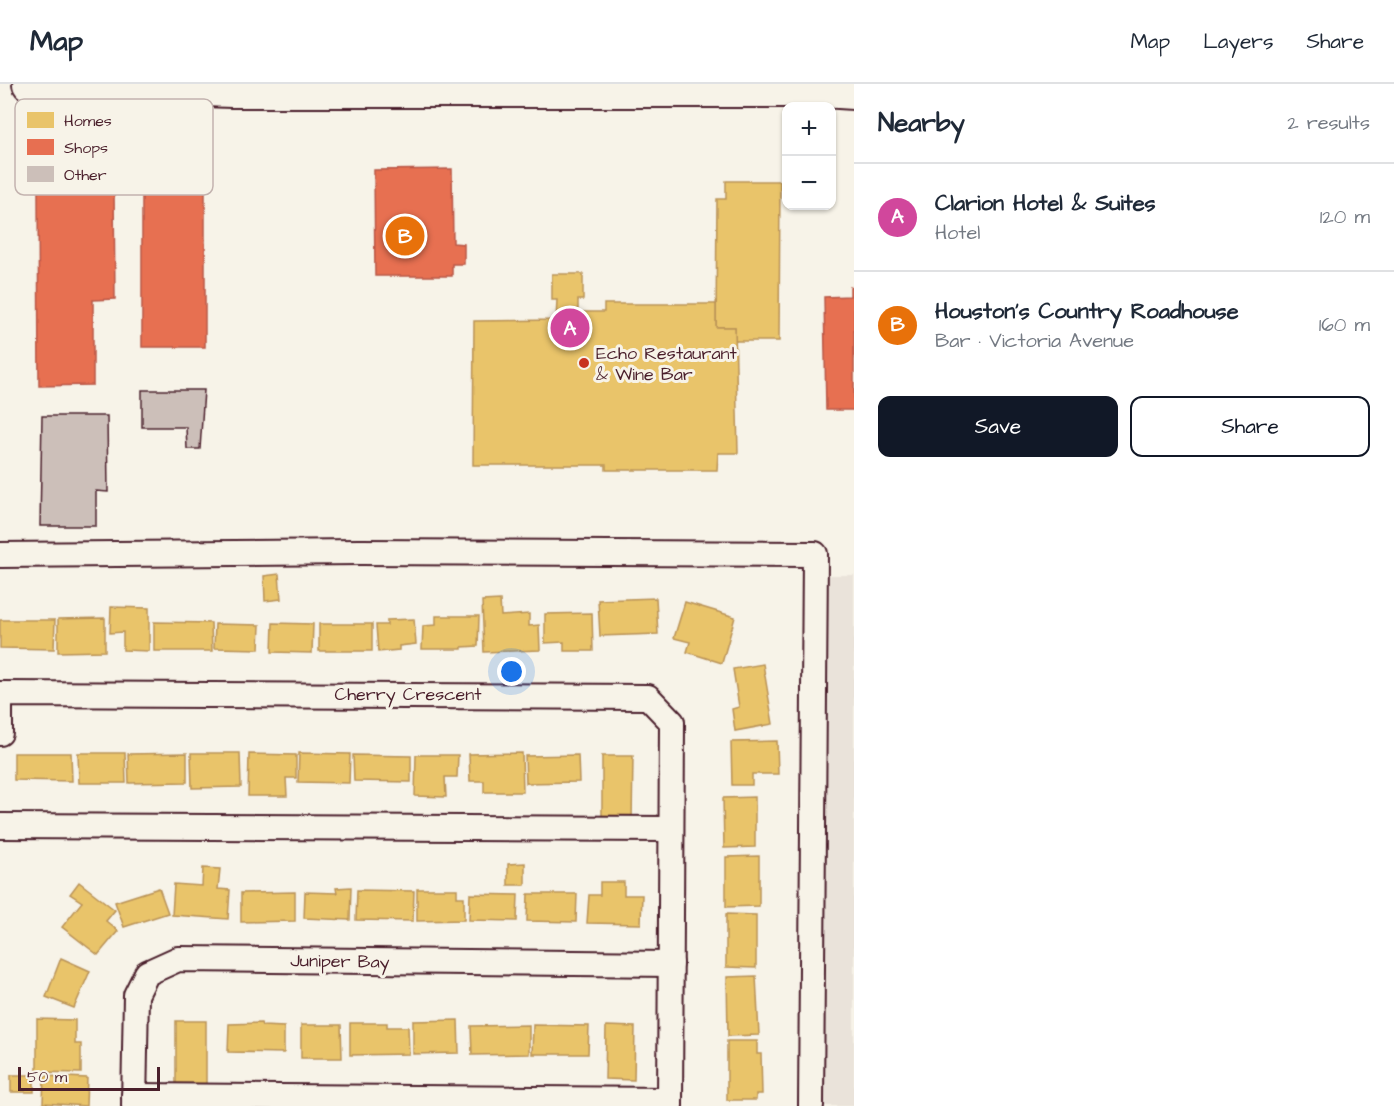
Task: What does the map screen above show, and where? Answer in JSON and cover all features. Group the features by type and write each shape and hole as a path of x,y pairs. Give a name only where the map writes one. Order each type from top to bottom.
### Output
{"main road":[{"path":"29,84 232,87 800,87 854,93"}],"street":[{"path":"0,555 360,552 815,554 811,1106"},
{"path":"0,694 0,733"},
{"name":"Cherry Crescent","path":"0,694 648,697 672,722 670,1103"},
{"path":"0,826 671,829"},
{"name":"Juniper Bay","path":"134,1101 136,994 147,973 178,959 671,964"},
{"path":"134,1101 670,1103"}],"shaded area":[{"path":"822,575 854,575 854,1106 819,1106"}],"building: Homes":[{"path":"726,181 780,181 779,341 735,341 735,327 716,327 717,199 726,199"},
{"path":"552,274 583,274 583,300 578,300 578,312 604,312 604,304 716,304 716,327 735,327 738,453 718,453 717,470 606,470 606,465 473,465 474,321 556,320 557,300 552,300"},
{"path":"279,574 281,599 265,601 264,576"},
{"path":"656,598 658,634 600,636 598,600"},
{"path":"500,600 501,616 529,614 529,626 539,625 540,650 484,652 482,601"},
{"path":"685,602 735,617 722,663 687,652 690,642 674,638"},
{"path":"111,607 149,608 149,651 123,650 123,632 110,633"},
{"path":"592,613 593,651 564,651 564,642 545,643 545,614"},
{"path":"436,616 479,616 478,646 462,647 462,649 422,649 423,626 436,625"},
{"path":"105,618 105,651 58,652 58,619"},
{"path":"414,619 416,644 399,646 399,650 378,652 376,625 387,625 387,620"},
{"path":"0,620 55,620 54,649 0,648"},
{"path":"154,622 211,623 212,651 154,651"},
{"path":"273,623 313,624 312,653 272,652"},
{"path":"215,624 260,625 259,649 214,648"},
{"path":"319,624 372,624 372,651 319,651"},
{"path":"763,664 773,724 735,731 732,709 739,707 733,669"},
{"path":"777,741 778,774 752,774 752,785 732,785 731,742"},
{"path":"14,753 71,753 72,781 14,780"},
{"path":"78,753 125,753 126,783 79,783"},
{"path":"187,753 187,782 129,783 128,754"},
{"path":"191,753 240,753 241,787 192,788"},
{"path":"299,753 350,754 349,783 298,782"},
{"path":"522,753 523,792 484,792 484,781 470,781 469,754"},
{"path":"249,754 296,755 296,778 286,778 287,796 248,796"},
{"path":"353,755 411,756 411,782 354,781"},
{"path":"416,755 458,755 457,777 445,777 446,797 415,796"},
{"path":"578,755 579,782 526,783 525,756"},
{"path":"602,756 633,756 632,822 602,822"},
{"path":"755,797 755,847 724,848 723,798"},
{"path":"759,856 759,906 726,907 726,857"},
{"path":"525,863 525,885 508,885 508,864"},
{"path":"203,868 220,869 218,889 230,890 228,919 172,915 174,884 202,886"},
{"path":"79,882 115,910 106,921 118,931 98,955 62,927 82,902 70,894"},
{"path":"600,882 624,882 624,895 642,895 641,924 587,923 589,895 600,895"},
{"path":"351,887 350,920 304,918 305,892 337,893 336,888"},
{"path":"159,888 168,913 124,927 115,902"},
{"path":"417,889 457,889 457,897 464,897 464,920 417,921"},
{"path":"357,890 414,891 413,921 356,920"},
{"path":"295,892 295,921 241,922 241,893"},
{"path":"470,894 518,895 517,921 469,920"},
{"path":"528,894 577,894 576,922 527,921"},
{"path":"726,914 756,915 756,968 726,967"},
{"path":"61,958 90,971 74,1008 46,997"},
{"path":"756,976 759,1035 728,1036 727,977"},
{"path":"37,1019 75,1020 75,1044 81,1044 81,1073 37,1072"},
{"path":"458,1020 459,1053 413,1054 413,1021"},
{"path":"176,1021 206,1021 206,1088 176,1088"},
{"path":"261,1023 262,1026 284,1027 284,1053 228,1052 229,1024"},
{"path":"350,1023 387,1023 387,1027 408,1027 409,1054 350,1055"},
{"path":"301,1025 341,1025 342,1058 301,1058"},
{"path":"529,1025 529,1054 472,1055 471,1026"},
{"path":"533,1025 589,1026 588,1054 532,1054"},
{"path":"606,1026 635,1027 634,1080 605,1079"},
{"path":"727,1041 757,1041 757,1054 761,1054 762,1094 756,1094 756,1100 727,1100"},
{"path":"11,1075 34,1075 34,1092 11,1092"},
{"path":"44,1076 87,1078 86,1106 43,1103"}],"building: Shops":[{"path":"452,169 453,243 464,244 464,264 452,264 452,276 375,276 374,170"},
{"path":"38,195 114,195 115,299 93,300 93,385 39,386"},
{"path":"142,195 205,195 205,347 142,347"},
{"path":"850,287 854,287 854,410 826,410 824,297 850,296"}],"building: Other":[{"path":"142,390 204,390 200,449 187,449 186,427 142,427"},
{"path":"42,416 107,416 108,492 96,491 96,526 40,526"}],"place":[{"name":"Houston's Country Roadhouse","path":"405,236"},
{"name":"Clarion Hotel & Suites","path":"570,328"},
{"name":"Echo Restaurant & Wine Bar","path":"584,363"}]}
